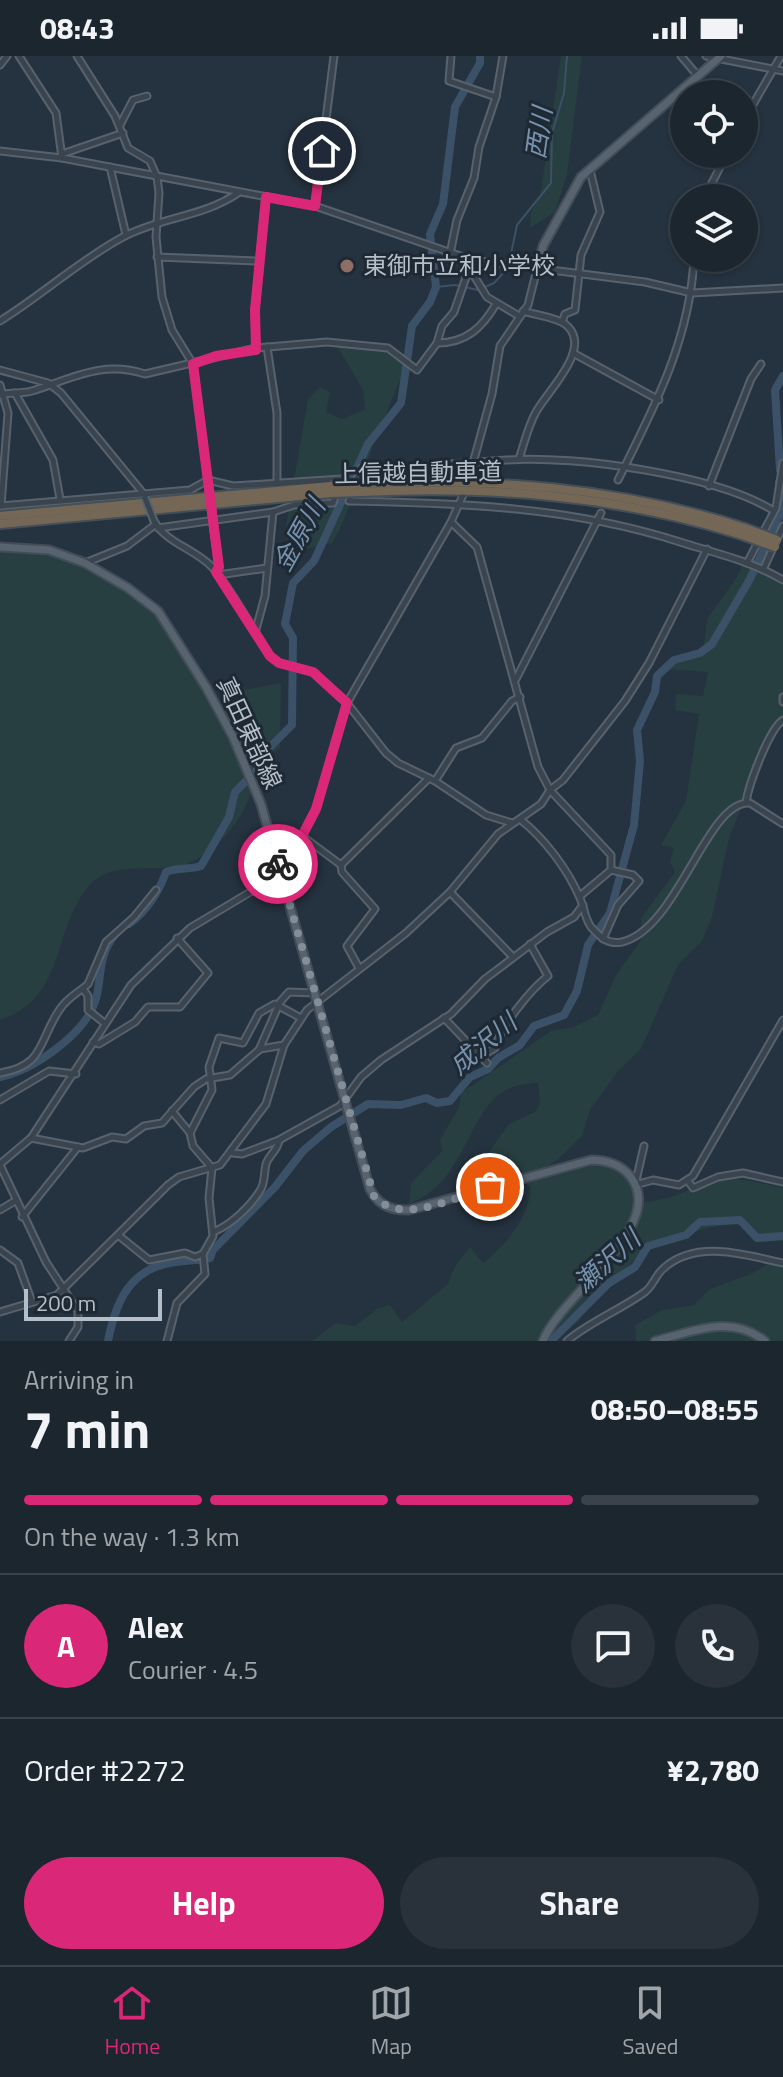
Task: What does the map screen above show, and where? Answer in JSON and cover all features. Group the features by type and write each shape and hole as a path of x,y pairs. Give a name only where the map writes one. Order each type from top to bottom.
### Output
{"highway":[{"name":"上信越自動車道","path":"0,510 361,488 481,490 579,498 650,510 743,532 779,545"},
{"name":"上信越自動車道","path":"0,524 331,490"}],"main road":[{"path":"537,269 543,246 570,193 590,170 719,58"},
{"name":"真田東部線","path":"0,547 49,550 85,563 148,602 166,622 233,737 261,804 350,1122 370,1189 377,1200 393,1209 421,1207 591,1160 602,1160 620,1167 635,1185"},
{"path":"543,1341 555,1321 634,1224 640,1202 635,1185"},
{"path":"655,1341 728,1325 744,1328 765,1341"}],"street":[{"path":"0,65 7,56"},
{"path":"19,56 56,113 62,156"},
{"path":"77,56 120,125 128,148 150,161 157,177 157,257 165,314 193,364 219,567 217,574"},
{"path":"315,206 334,56"},
{"path":"451,56 449,81 496,97"},
{"path":"450,254 457,220 474,178 479,147 496,97 503,56"},
{"path":"681,56 699,76"},
{"path":"706,56 783,71"},
{"path":"758,96 781,56"},
{"path":"120,125 133,100 147,96"},
{"path":"62,156 123,133"},
{"path":"1,149 62,156 315,206 472,260 577,272 692,293 783,288"},
{"path":"110,167 126,235"},
{"path":"562,322 564,315 575,310 577,272 600,212 590,170"},
{"path":"0,321 98,251 126,235 218,207 239,192"},
{"path":"256,348 259,261 266,197"},
{"path":"157,257 259,261"},
{"path":"2,394 15,393 78,372 131,370 145,374 256,348 327,342 388,348 417,370 437,343 442,326 459,303 472,260"},
{"path":"470,474 492,394 500,346 533,290 537,269"},
{"path":"470,270 487,297 496,304 521,314 562,322 572,333 573,353 565,373 552,386 533,416 519,459"},
{"path":"618,480 659,400 692,293 693,272"},
{"path":"437,343 464,339 481,326 496,304"},
{"path":"267,347 277,413 277,484"},
{"path":"573,353 659,400"},
{"path":"709,486 751,379 761,364"},
{"path":"0,370 48,383 71,402 144,495 156,524 200,556 217,574 270,656 279,663 313,672 347,703 386,753 486,815 512,823"},
{"path":"0,385 8,413 0,510 60,499 190,490 208,480 233,486 342,479 333,503 294,505 273,512 156,524 127,546 85,563"},
{"path":"15,393 53,460 60,499"},
{"path":"774,511 749,496 709,486 624,469 519,459 473,465 361,468 349,501 461,503 600,516 707,549 783,580"},
{"path":"747,563 774,511 783,463"},
{"path":"69,1341 80,1317 22,1217 0,1164 31,1138 76,1074 103,1022 131,985 177,938 252,891 302,836 316,809 347,703 451,522 463,495"},
{"path":"255,633 265,596 273,512"},
{"path":"516,679 600,516"},
{"path":"451,522 477,547 538,767 550,790 611,855 611,870"},
{"path":"763,570 783,526"},
{"path":"0,1312 48,1299 65,1287 168,1185 179,1177 220,1165 232,1153 270,1096 284,1045 315,997 406,933 450,892 512,823 521,820 541,804 550,790 563,780 625,701 649,663 707,549"},
{"path":"217,574 267,568"},
{"path":"341,865 432,779 456,748 482,738 512,701 520,697"},
{"path":"746,802 777,723 783,720"},
{"path":"521,820 538,833 580,896 588,923 603,939 619,943 646,932 666,910 708,838 734,806 746,802 783,824"},
{"path":"302,836 341,865 342,872 375,909 347,946 359,968"},
{"path":"580,896 611,870"},
{"path":"603,939 618,905 639,881 633,875 611,870"},
{"path":"83,989 106,942 134,917 156,890"},
{"path":"450,892 513,957"},
{"path":"232,1153 242,1154 279,1140 345,1100 361,1077 381,1060 444,1018 513,957 574,917 583,905"},
{"path":"93,1042 99,1044 135,1022 148,1007 180,1007 208,973 177,938"},
{"path":"481,1056 495,1048 497,1037 527,1000 530,989 548,976 530,944"},
{"path":"83,989 88,996 88,1010 103,1022"},
{"path":"0,1073 19,1071 34,1060 60,1007 76,990 83,989"},
{"path":"31,1138 83,1148 112,1137 126,1139 144,1126 162,1123 194,1087 212,1077 230,1075 258,1051 278,1005 289,992 315,997"},
{"path":"278,1005 301,1018"},
{"path":"190,1133 209,1098 212,1077 209,1067 219,1038 243,1043 259,1013 278,1005"},
{"path":"444,1018 487,1063"},
{"path":"644,1146 635,1185 653,1180 672,1185 688,1181 700,1168 783,1020"},
{"path":"258,1051 284,1045"},
{"path":"0,1100 49,1071 76,1074"},
{"path":"167,1341 177,1303 205,1274 204,1259 213,1232 209,1198 212,1168 193,1146 190,1133 172,1111"},
{"path":"213,1232 223,1228 248,1207 262,1189 266,1162 277,1151 279,1140"},
{"path":"22,1217 78,1147"},
{"path":"688,1181 693,1188 718,1177 743,1173 783,1182"},
{"path":"0,1210 15,1201"},
{"path":"118,1235 149,1260 185,1253 204,1259"},
{"path":"0,1250 18,1263 32,1302"},
{"path":"567,1341 597,1318 643,1293 663,1269 675,1261 713,1251 783,1263"}],"green space":[{"path":"561,56 582,56 567,175 555,212 530,228 531,212 540,197"},
{"path":"336,344 399,350 404,360 403,372 339,531 332,543 306,549 286,539 285,532 308,399 320,387 330,392 326,412 342,419 365,409 363,390"},
{"path":"0,547 62,554 148,602 215,702 242,701 243,690 281,683 280,748 259,768 247,803 231,828 209,851 193,861 167,867 124,869 98,878 76,905 48,980 37,996 22,1010 0,1020"},
{"path":"749,550 767,572 783,580 783,720 766,749 729,838 712,917 702,941 678,965 641,1049 618,1071 590,1110 582,1136 557,1160 537,1173 586,1162 610,1164 631,1183 640,1202 661,1200 727,1179 783,1188 783,1241 752,1239 739,1223 707,1228 649,1246 588,1306 580,1320 554,1341 312,1341 336,1323 355,1326 377,1309 390,1305 402,1322 448,1284 455,1266 470,1247 483,1263 508,1239 522,1219 530,1187 516,1174 508,1155 485,1157 509,1124 535,1112 540,1104 538,1082 513,1087 498,1096 486,1109 444,1178 429,1193 409,1204 411,1183 442,1151 440,1140 459,1107 461,1093 551,1031 574,1027 598,1015 616,975 641,940 641,918 675,872 670,862 674,848 661,845 686,801 699,714 675,710 676,694 703,696 708,672 664,669 698,652 704,645 707,619 737,577"},
{"path":"768,1264 783,1266 783,1341 636,1341 635,1325 662,1310 694,1305 710,1289 751,1274"}],"waterway":[{"name":"金原川","path":"129,924 151,901 166,872 201,866 229,817 235,792 258,769 261,756 292,725 293,638 285,624 293,583 314,561 368,444 401,403 412,326 430,302 436,287 430,234 443,204 455,107 480,63 480,56"},
{"name":"西川","path":"436,287 455,285 478,290 494,283 508,268 517,225 551,183 552,133 564,93 567,56"},
{"name":"成沢川","path":"780,470 775,390 783,376"},
{"name":"成沢川","path":"779,483 783,502"},
{"name":"成沢川","path":"108,1341 119,1304 132,1283 152,1268 210,1258 213,1250 275,1187 303,1151 331,1127 368,1104 401,1105 426,1098 437,1103 450,1101 470,1077 488,1069 498,1058 520,1045 534,1026 564,1015 577,991 588,945 610,913 634,825 640,761 637,730 655,692 657,676 674,660 700,653 712,644 750,579 783,508"},
{"name":"金原川","path":"0,1077 28,1067 57,1048 81,1025 96,999 103,958 115,935"},
{"name":"瀬沢川","path":"551,1341 609,1283 635,1267 648,1246 686,1235 700,1222 740,1220 757,1238 783,1236"}],"way so far":[{"path":"278,864 374,1196 386,1207 409,1210 490,1187"}],"place":[{"name":"東御市立和小学校","path":"347,266"}],"route":[{"path":"278,864 302,836 316,809 347,703 313,672 279,663 270,656 216,572 219,567 193,364 233,352 256,350 255,310 266,197 315,206 322,151"}]}
